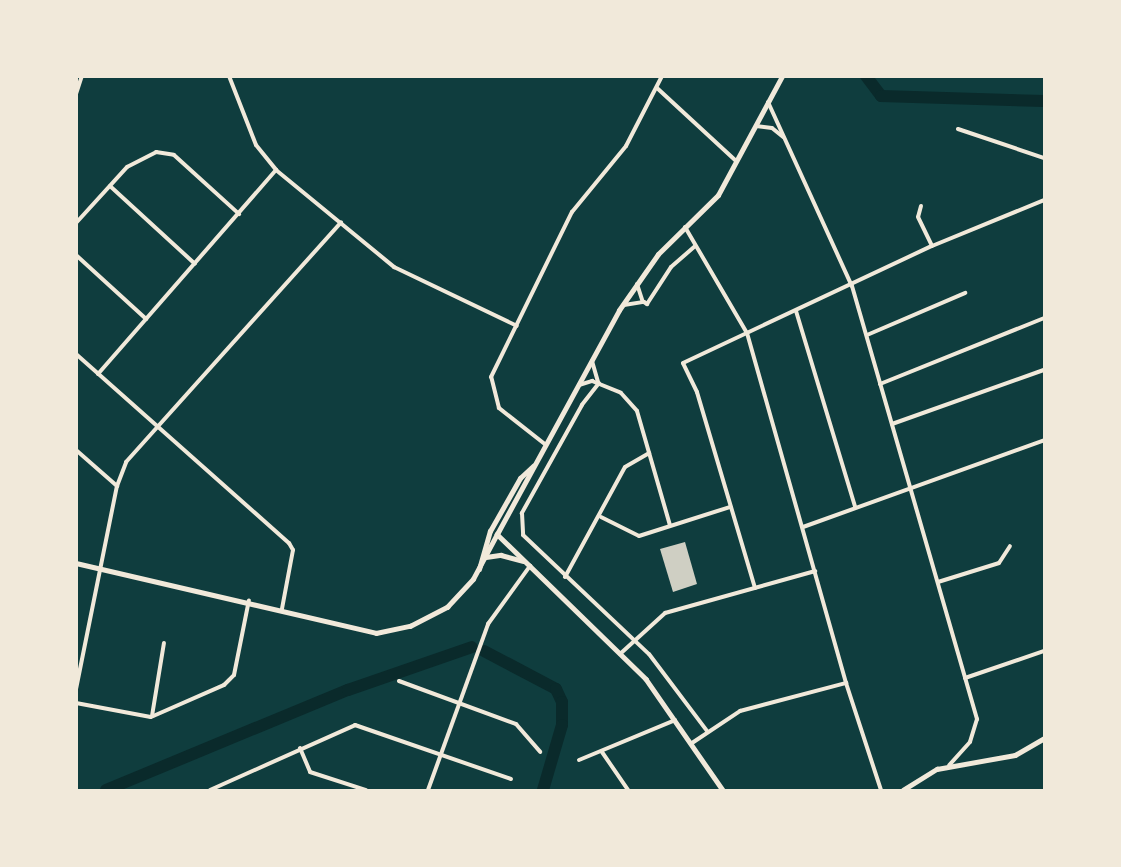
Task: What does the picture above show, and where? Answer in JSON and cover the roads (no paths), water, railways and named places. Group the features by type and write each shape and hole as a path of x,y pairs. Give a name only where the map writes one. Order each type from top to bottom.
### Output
{"main road":[{"path":"497,534 619,310 637,282 685,227 718,195 782,76"},
{"path":"479,569 490,531 506,499 520,478 538,461"}],"street":[{"path":"76,94 82,76"},
{"path":"229,76 256,145 276,170 394,267 517,326"},
{"path":"546,446 508,418 491,387 491,377 572,212 626,146 662,76"},
{"path":"657,88 737,162"},
{"path":"768,102 852,286 977,719 976,730 949,765"},
{"path":"755,127 772,128 786,140"},
{"path":"958,129 1044,158"},
{"path":"76,223 136,159 165,152 174,155 239,214"},
{"path":"98,374 276,170"},
{"path":"110,186 195,264"},
{"path":"755,588 697,392 683,363 852,286 932,246 1044,200"},
{"path":"921,206 921,228 932,246"},
{"path":"76,689 117,486 126,462 341,222"},
{"path":"685,227 747,333 846,683 881,790"},
{"path":"619,310 631,302 647,304 671,267 695,246"},
{"path":"76,255 146,319"},
{"path":"637,282 644,302"},
{"path":"867,335 965,293"},
{"path":"796,311 855,507"},
{"path":"880,384 1044,318"},
{"path":"76,354 289,543 293,550 282,609"},
{"path":"592,360 599,383"},
{"path":"892,424 1044,370"},
{"path":"599,383 582,405 522,513 520,524 529,543 634,639 662,668 707,731"},
{"path":"579,386 599,383 621,393 637,411 670,525"},
{"path":"802,527 909,486 1044,440"},
{"path":"76,450 117,486"},
{"path":"566,577 601,517 625,467 649,453"},
{"path":"601,517 639,536 730,507"},
{"path":"76,563 249,600 353,630 392,631 428,619 447,607 479,569 497,534 646,679 723,790"},
{"path":"938,582 999,562 1011,546"},
{"path":"486,557 501,555 528,564"},
{"path":"428,790 458,702 493,615 528,564"},
{"path":"620,654 665,613 815,571"},
{"path":"76,703 152,717 224,685 234,675 249,600"},
{"path":"152,717 164,643"},
{"path":"965,678 1044,651"},
{"path":"399,681 516,724 540,752"},
{"path":"692,743 740,711 846,683"},
{"path":"579,760 675,720"},
{"path":"210,790 354,725 512,779"},
{"path":"903,790 925,775 949,765 1015,755 1044,738"},
{"path":"300,748 310,772 366,790"},
{"path":"602,752 628,790"}],"waterway":[{"path":"866,76 881,96 1044,101"},
{"path":"106,790 348,690 472,647"},
{"path":"484,651 556,689 562,702 562,725 543,790"}]}
